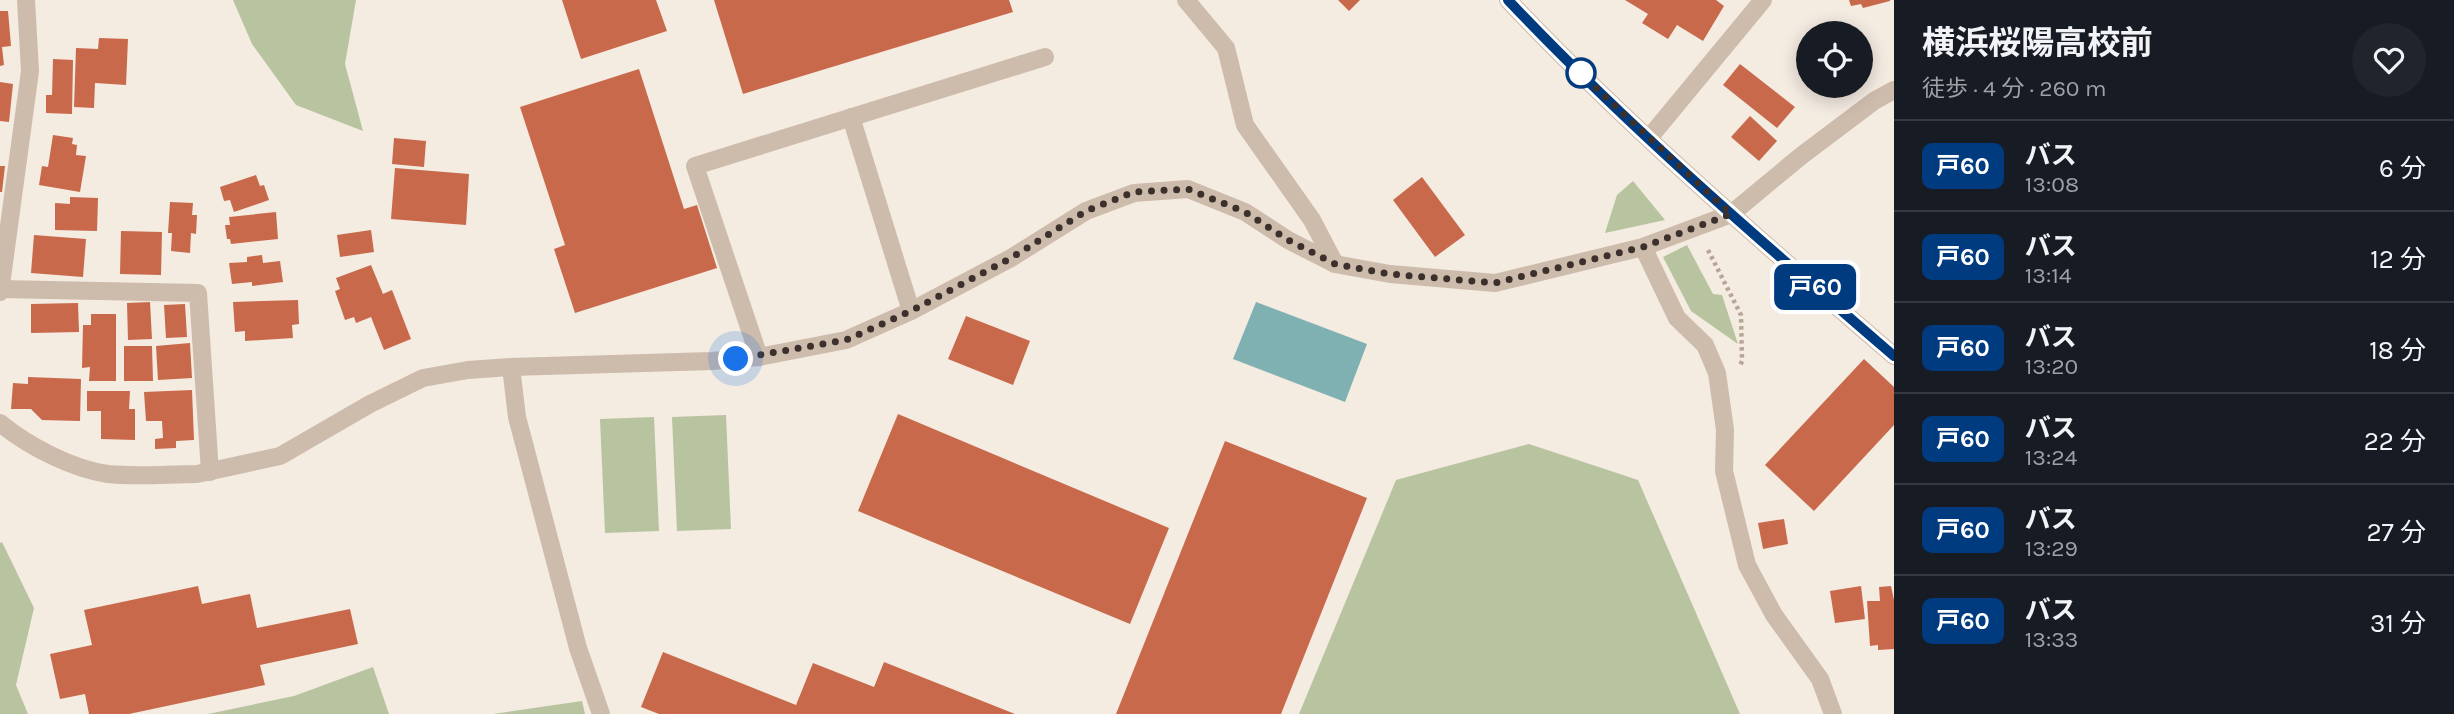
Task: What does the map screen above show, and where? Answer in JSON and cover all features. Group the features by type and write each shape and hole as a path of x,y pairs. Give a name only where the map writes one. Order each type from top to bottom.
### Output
{"street":[{"path":"26,0 30,71 0,290 198,293 210,472"},
{"path":"1186,0 1226,48 1245,125 1312,220 1335,264"},
{"path":"1508,0 1544,38 1731,214 1894,356"},
{"path":"1649,138 1763,0"},
{"path":"759,357 695,166 1045,57"},
{"path":"0,423 14,435 51,457 107,474 210,472 280,456 370,404 423,378 468,370 511,367 712,361 759,357 846,340 911,311 1011,258 1086,211 1134,192 1188,189 1245,212 1288,240 1335,264 1390,274 1495,283 1643,247 1731,214 1801,156 1874,101 1894,90"},
{"path":"851,117 911,311"},
{"path":"1643,247 1677,318 1706,345 1717,373 1725,430 1724,471 1746,565 1774,615 1820,679 1833,714"},
{"path":"511,367 517,418 578,648 601,714"}],"path":[{"path":"1696,228 1741,314 1742,361 1722,411"}],"green space":[{"path":"233,0 356,0 345,64 363,131 296,105 252,44"},
{"path":"1633,181 1665,220 1605,233 1617,195"},
{"path":"1687,245 1713,294 1722,295 1738,344 1691,311 1663,257"},
{"path":"726,415 731,529 677,531 672,417"},
{"path":"654,417 659,531 605,533 600,419"},
{"path":"1529,444 1638,480 1740,714 1299,714 1396,480"},
{"path":"2,542 34,608 16,685 28,714 0,714"},
{"path":"373,667 389,714 208,714 294,696"},
{"path":"582,701 585,714 493,714"}],"water":[{"path":"1256,302 1367,344 1345,402 1233,359"}],"building":[{"path":"562,0 656,0 667,31 581,59"},
{"path":"714,0 1009,0 1013,12 743,94"},
{"path":"1338,0 1360,0 1349,11"},
{"path":"1625,0 1716,0 1724,6 1703,41 1677,25 1668,39 1642,23 1648,14"},
{"path":"1849,0 1890,1 1863,8 1861,4 1851,6"},
{"path":"0,11 8,11 11,46 2,47 4,65 0,66"},
{"path":"99,38 128,39 126,85 95,83 94,108 74,107 76,48 98,49"},
{"path":"53,59 73,60 72,114 46,113 46,95 52,95"},
{"path":"1740,64 1795,107 1777,128 1723,85"},
{"path":"639,69 684,209 697,205 717,268 575,313 554,249 565,245 520,107"},
{"path":"0,82 13,84 9,122 0,121"},
{"path":"1750,116 1777,141 1759,161 1731,137"},
{"path":"53,135 73,138 72,144 77,145 76,155 86,156 80,192 39,185 42,166 48,167"},
{"path":"394,138 426,141 424,167 392,164"},
{"path":"0,166 5,166 2,192 0,192"},
{"path":"395,168 469,174 466,225 391,219"},
{"path":"256,175 260,186 264,185 269,200 234,212 230,200 224,201 220,187"},
{"path":"1422,177 1465,235 1435,257 1393,200"},
{"path":"70,197 98,198 97,231 55,230 55,203 70,204"},
{"path":"170,202 193,203 192,215 197,215 196,234 191,233 190,253 171,251 172,233 168,233"},
{"path":"276,212 278,239 231,244 230,239 227,239 225,225 230,225 229,217"},
{"path":"371,230 374,252 340,257 337,235"},
{"path":"121,231 162,232 161,275 120,274"},
{"path":"34,235 86,239 83,277 31,273"},
{"path":"262,255 263,263 280,261 283,282 252,286 252,282 232,284 229,263 247,262 247,257"},
{"path":"371,265 383,294 392,290 411,339 384,350 371,317 356,323 354,317 345,320 335,291 340,289 336,278"},
{"path":"298,300 299,324 292,325 293,338 245,341 245,331 235,332 233,302"},
{"path":"150,302 152,339 128,340 127,303"},
{"path":"78,303 79,332 31,333 31,304"},
{"path":"185,304 187,337 166,338 164,305"},
{"path":"91,314 116,314 116,381 89,381 90,367 82,368 83,325 91,325"},
{"path":"966,316 1030,341 1013,385 948,359"},
{"path":"190,343 192,378 158,380 156,346"},
{"path":"124,346 152,346 153,381 124,381"},
{"path":"1864,359 1894,387 1894,425 1814,511 1765,465"},
{"path":"28,377 81,379 80,421 42,420 31,409 11,409 13,383 28,384"},
{"path":"192,390 194,440 176,441 176,448 155,449 155,439 163,438 162,421 146,421 144,392"},
{"path":"87,391 130,391 129,409 135,409 135,440 101,439 101,411 87,411"},
{"path":"898,414 1169,528 1130,624 858,511"},
{"path":"1225,441 1367,498 1281,714 1116,714"},
{"path":"1784,519 1788,544 1763,549 1758,523"},
{"path":"198,586 202,604 250,594 257,628 350,609 358,644 260,665 265,685 129,714 89,714 85,694 60,699 50,654 92,645 84,610"},
{"path":"1861,586 1865,619 1835,623 1830,591"},
{"path":"1891,586 1894,600 1894,649 1878,650 1878,645 1870,646 1867,601 1880,601 1879,587"},
{"path":"663,652 796,705 813,663 874,687 884,662 1015,714 659,714 641,707"}],"bus line":[{"name":"戸60","path":"1508,0 1544,38 1731,214 1894,356"}],"route":[{"path":"736,359 846,340 911,311 1011,258 1086,211 1134,192 1188,189 1245,212 1288,240 1335,264 1390,274 1495,283 1643,247 1731,214 1579,72 1581,73"}]}
